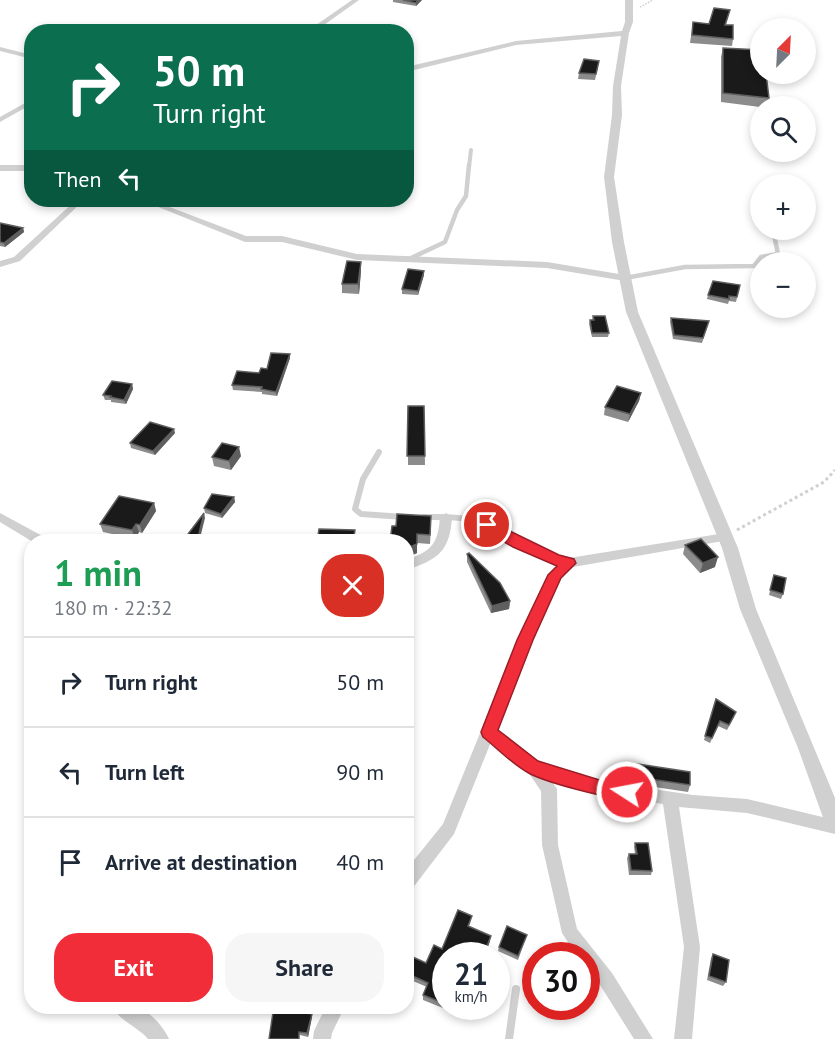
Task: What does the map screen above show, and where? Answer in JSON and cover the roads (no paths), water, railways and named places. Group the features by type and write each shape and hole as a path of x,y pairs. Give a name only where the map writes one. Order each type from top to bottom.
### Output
{"street":[{"path":"321,24 356,0"},
{"path":"629,0 629,22 616,86 616,115 609,177 632,312 725,537 748,609 807,748 834,821"},
{"path":"414,68 516,43 625,33"},
{"path":"0,49 24,55"},
{"path":"0,120 24,106"},
{"path":"0,168 24,168"},
{"path":"0,264 17,259 73,207"},
{"path":"162,207 245,240 282,239 357,258 547,265 625,278"},
{"path":"0,517 30,534"},
{"path":"414,563 432,557 446,537 446,517"},
{"path":"414,873 449,829 525,640 555,575 569,563 725,537"},
{"path":"489,732 533,767 549,789 550,845 570,933 606,979 644,1039"},
{"path":"533,767 606,789 747,806 834,821"},
{"path":"670,798 692,947 683,1039"},
{"path":"132,1014 149,1026 160,1039"},
{"path":"322,1039 323,1031 332,1014"}],"lane":[{"path":"408,260 445,242 448,238 454,216 466,196 471,150"},
{"path":"625,278 687,267 720,267 726,264 754,266 761,257 778,254 775,240"},
{"path":"379,452 369,466 356,498 355,509 361,514 463,518 487,525 518,543 556,560 569,563"},
{"path":"508,1039 516,989"}]}
